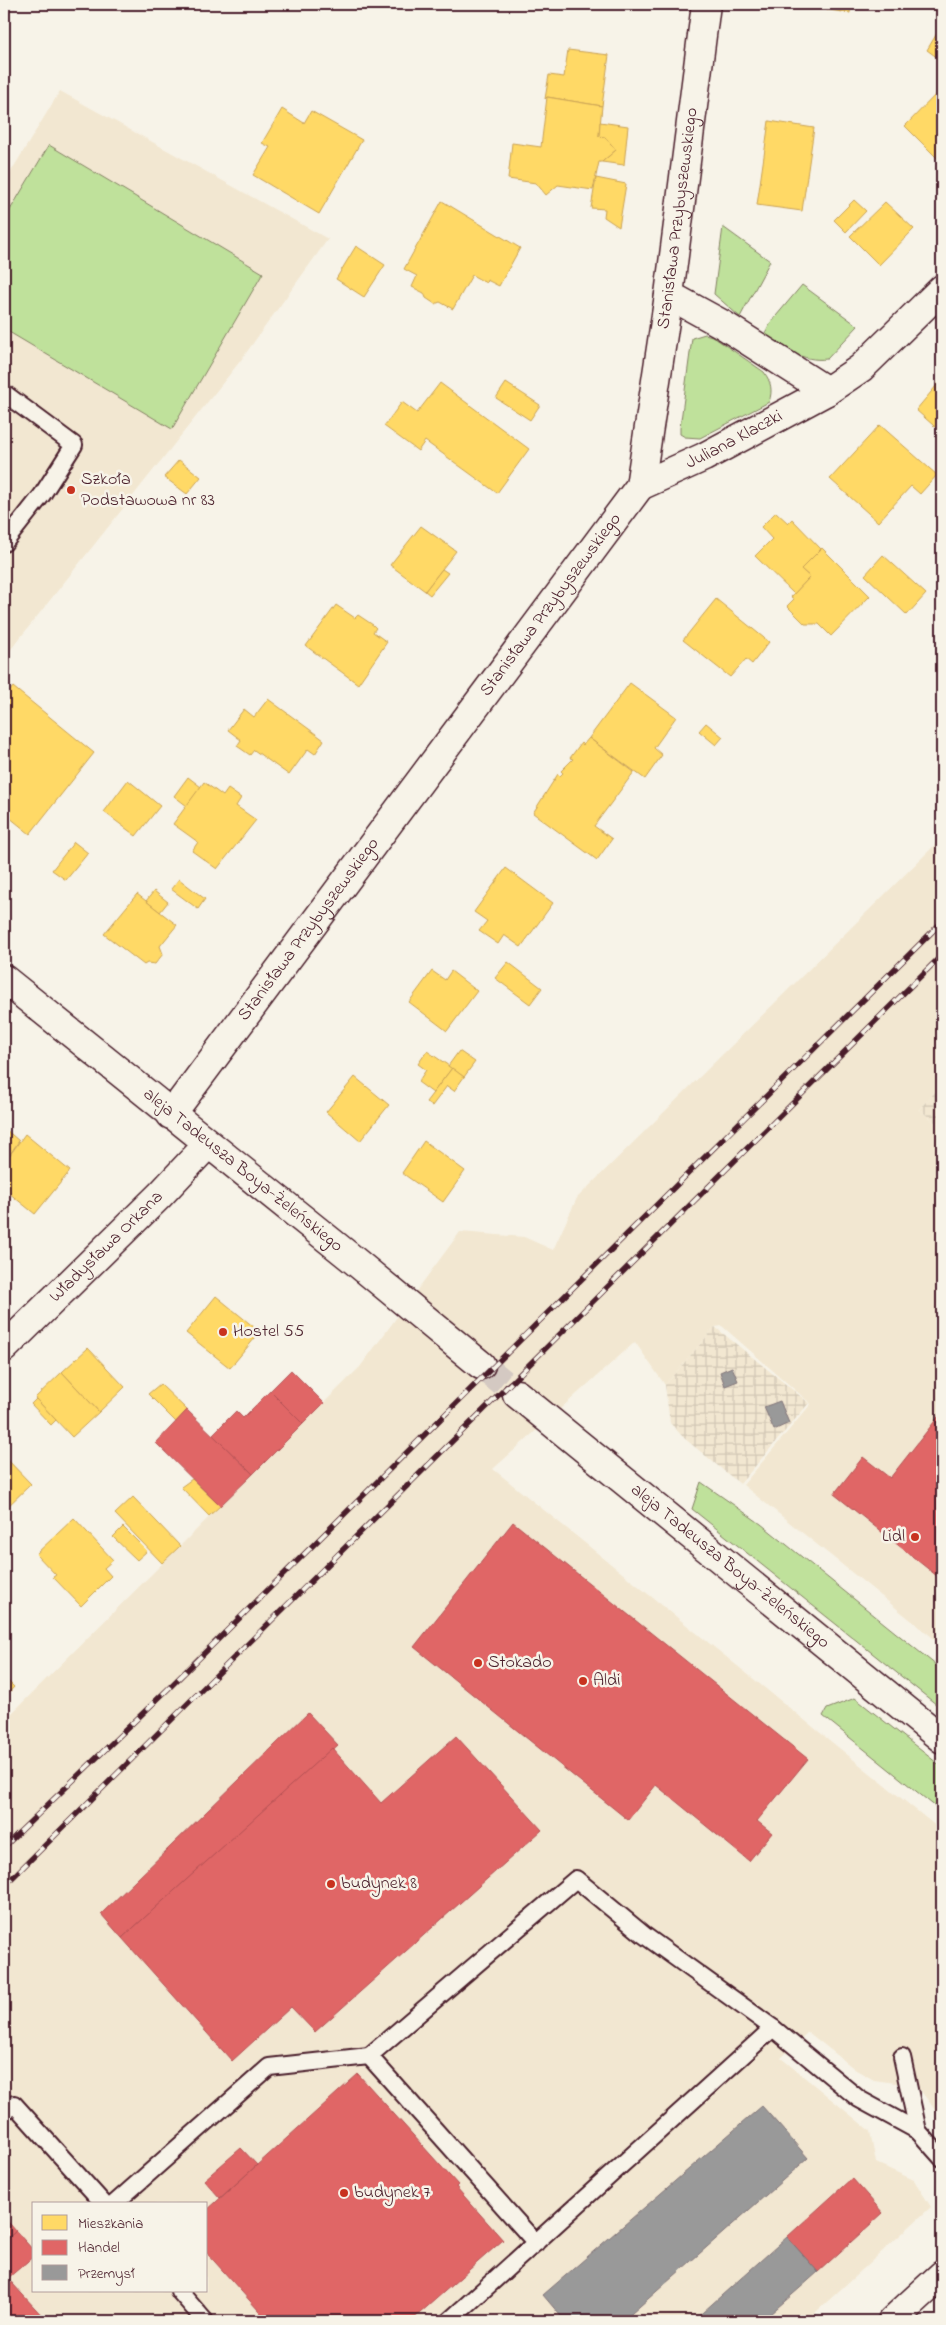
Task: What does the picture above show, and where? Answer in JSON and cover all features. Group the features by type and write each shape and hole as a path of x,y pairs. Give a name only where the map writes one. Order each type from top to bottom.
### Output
{"street":[{"name":"Stanisława Przybyszewskiego","path":"171,1115 640,486 669,295 706,4"},
{"name":"Juliana Klaczki","path":"640,486 704,458 827,392 861,368 942,288"},
{"path":"669,295 722,324 827,392"},
{"name":"aleja Tadeusza Boya-Żeleńskiego","path":"4,979 350,1257 481,1365"},
{"name":"Władysława Orkana","path":"4,1348 154,1201 208,1144"},
{"name":"aleja Tadeusza Boya-Żeleńskiego","path":"517,1394 942,1739"},
{"path":"892,2321 942,2275"}],"lane":[{"path":"4,393 74,445 42,494 4,543"},
{"path":"116,2202 269,2067 369,2056 576,1879 644,1935 773,2028 859,2099 918,2132 942,2158"},
{"path":"449,2321 773,2028"},
{"path":"369,2056 536,2243"},
{"path":"902,2057 918,2132"},
{"path":"4,2112 14,2104 102,2202"},
{"path":"180,2292 205,2321"}],"shaded area":[{"name":"Szkoła Podstawowa nr 83","path":"60,91 328,239 241,360 4,658 4,183"},
{"path":"942,838 942,1085 919,1109 942,1128 942,1645 743,1485 811,1404 722,1326 715,1327 665,1385 635,1342 493,1469 942,1831 942,2119 917,2086 874,2080 856,2070 808,2032 781,2058 870,2131 876,2163 914,2180 931,2207 806,2321 4,2321 4,1721 360,1367 460,1232 524,1237 553,1250 577,1198"},
{"path":"942,1085 942,1128 919,1109"},
{"path":"715,1327 809,1403 740,1484 684,1438 670,1423 665,1385"}],"green space":[{"path":"49,145 263,273 172,429 4,329 4,220"},
{"path":"723,227 770,261 740,317 714,294"},
{"path":"802,285 858,326 827,359 801,356 764,336 771,322"},
{"path":"705,334 712,336 764,372 771,386 771,394 769,402 700,438 685,437 680,434 680,428 692,338"},
{"path":"701,1482 761,1524 942,1670 942,1709 692,1509"},
{"path":"855,1698 942,1767 942,1812 823,1716 827,1709"}],"building: Mieszkania":[{"path":"787,4 851,4 850,13"},
{"path":"942,25 942,61 927,50"},
{"path":"568,50 609,55 602,106 547,97 545,99 549,75 564,77"},
{"path":"942,90 942,163 905,126"},
{"path":"547,97 602,106 599,136 605,137 616,150 602,162 599,162 593,190 558,185 546,195 536,183 508,179 512,143 541,147"},
{"path":"282,109 304,123 311,111 362,140 319,214 253,175 270,147 262,143"},
{"path":"769,121 814,128 802,211 757,205"},
{"path":"600,122 628,126 624,165 602,162 616,150 605,137 599,136"},
{"path":"596,178 626,184 619,227 604,217 605,209 591,208"},
{"path":"854,200 866,211 846,232 834,220"},
{"path":"442,201 520,248 499,286 487,280 486,283 472,275 453,309 440,302 435,304 426,298 424,293 412,287 417,276 404,269"},
{"path":"885,202 914,229 879,265 850,236"},
{"path":"356,246 385,265 364,297 336,279"},
{"path":"942,379 942,433 916,410"},
{"path":"440,383 529,449 497,493 425,441 418,451 384,426 402,402 417,413"},
{"path":"506,383 540,405 530,420 496,398"},
{"path":"880,425 937,475 920,494 911,486 878,522 830,479"},
{"path":"179,460 201,477 187,494 164,477"},
{"path":"776,512 788,523 792,519 821,549 801,569 810,577 794,594 755,556 772,539 761,527"},
{"path":"421,526 456,551 425,591 390,565"},
{"path":"822,548 870,596 831,636 819,624 805,624 787,606 794,599 791,597 810,577 801,569"},
{"path":"883,555 926,594 907,615 865,575"},
{"path":"442,569 448,573 430,595 425,591"},
{"path":"716,599 769,642 752,664 746,659 730,677 683,640"},
{"path":"336,605 355,618 358,615 373,625 376,628 373,632 387,642 358,684 306,646"},
{"path":"630,683 676,717 654,748 662,755 645,779 589,738"},
{"path":"13,687 94,753 30,834 4,813 4,698"},
{"path":"268,699 324,740 315,754 308,749 289,775 254,750 250,755 237,746 241,740 228,730 244,709 254,717"},
{"path":"706,723 723,737 716,745 699,731"},
{"path":"589,738 634,772 594,826 612,839 597,860 533,813 558,774 560,776 563,773 561,771 573,759 570,758 581,743 583,745"},
{"path":"188,777 201,787 187,806 174,796"},
{"path":"128,780 160,806 136,836 104,812"},
{"path":"204,782 223,796 228,789 241,798 236,806 256,820 217,869 192,851 198,842 173,824"},
{"path":"74,842 88,853 66,880 52,870"},
{"path":"506,868 553,903 521,947 504,935 498,944 479,931 487,921 474,912"},
{"path":"179,879 205,899 198,909 171,889"},
{"path":"154,891 168,902 160,912 146,901"},
{"path":"137,894 177,925 160,946 163,954 155,964 147,963 144,965 104,934"},
{"path":"508,962 542,988 530,1004 495,978"},
{"path":"432,971 445,980 451,971 477,991 447,1031 409,1002"},
{"path":"427,1051 452,1068 433,1093 418,1082 426,1070 418,1064"},
{"path":"459,1051 475,1062 464,1077 448,1066"},
{"path":"452,1068 464,1077 454,1091 447,1086 432,1106 426,1102"},
{"path":"355,1077 389,1105 360,1141 326,1112"},
{"path":"4,1128 19,1141 4,1163"},
{"path":"25,1134 70,1171 35,1214 4,1189 4,1163"},
{"path":"424,1141 465,1171 443,1202 402,1173"},
{"name":"Hostel 55","path":"216,1296 260,1332 230,1368 186,1333"},
{"path":"88,1348 125,1387 99,1412 62,1372"},
{"path":"62,1372 99,1412 72,1437 35,1398"},
{"path":"160,1384 187,1410 176,1422 148,1394"},
{"path":"36,1399 56,1420 51,1425 31,1404"},
{"path":"4,1456 31,1484 4,1510"},
{"path":"192,1479 220,1506 209,1516 181,1487"},
{"path":"133,1497 180,1546 162,1563 115,1514"},
{"path":"74,1518 113,1560 104,1568 111,1576 81,1606 53,1577 56,1575 36,1554"},
{"path":"123,1527 147,1551 137,1560 113,1537"},
{"path":"4,1677 14,1687 4,1698"}],"building: Handel":[{"path":"291,1370 324,1403 303,1424 270,1391"},
{"path":"270,1391 303,1424 253,1474 212,1435 236,1411 243,1418"},
{"path":"187,1410 253,1474 220,1506 156,1443"},
{"name":"Lidl","path":"942,1412 942,1580 834,1494 863,1457 890,1478"},
{"name":"Aldi","path":"513,1522 808,1759 757,1821 772,1833 749,1861 656,1785 628,1820 414,1647"},
{"path":"308,1713 338,1745 122,1938 101,1914"},
{"name":"budynek 8","path":"456,1736 542,1830 315,2032 291,2007 232,2061 122,1938 332,1748 381,1803"},
{"name":"budynek 7","path":"358,2074 458,2185 456,2187 503,2240 411,2321 268,2321 208,2254 208,2209"},
{"path":"241,2148 257,2165 220,2198 204,2180"},
{"path":"852,2178 883,2213 818,2272 787,2237"},
{"path":"4,2217 16,2231 4,2242"},
{"path":"16,2231 32,2249 32,2258 8,2278 4,2274 4,2242"},
{"path":"4,2274 22,2294 47,2321 4,2321"}],"building: Przemysł":[{"path":"732,1367 738,1381 725,1386 720,1372"},
{"path":"780,1401 789,1423 774,1430 764,1407"},
{"path":"762,2106 808,2158 623,2321 565,2321 543,2295"},
{"path":"787,2237 818,2272 762,2321 693,2321"}],"tunnel":[{"path":"481,1365 517,1394"}],"railway":[{"path":"4,1847 168,1689 942,922"},
{"path":"4,1886 942,955"}],"place":[{"name":"Szkoła Podstawowa nr 83","path":"71,490"},
{"name":"Hostel 55","path":"223,1332"},
{"name":"Lidl","path":"915,1537"},
{"name":"Stokado","path":"478,1663"},
{"name":"Aldi","path":"583,1681"},
{"name":"budynek 8","path":"331,1884"},
{"name":"budynek 7","path":"344,2193"}]}
